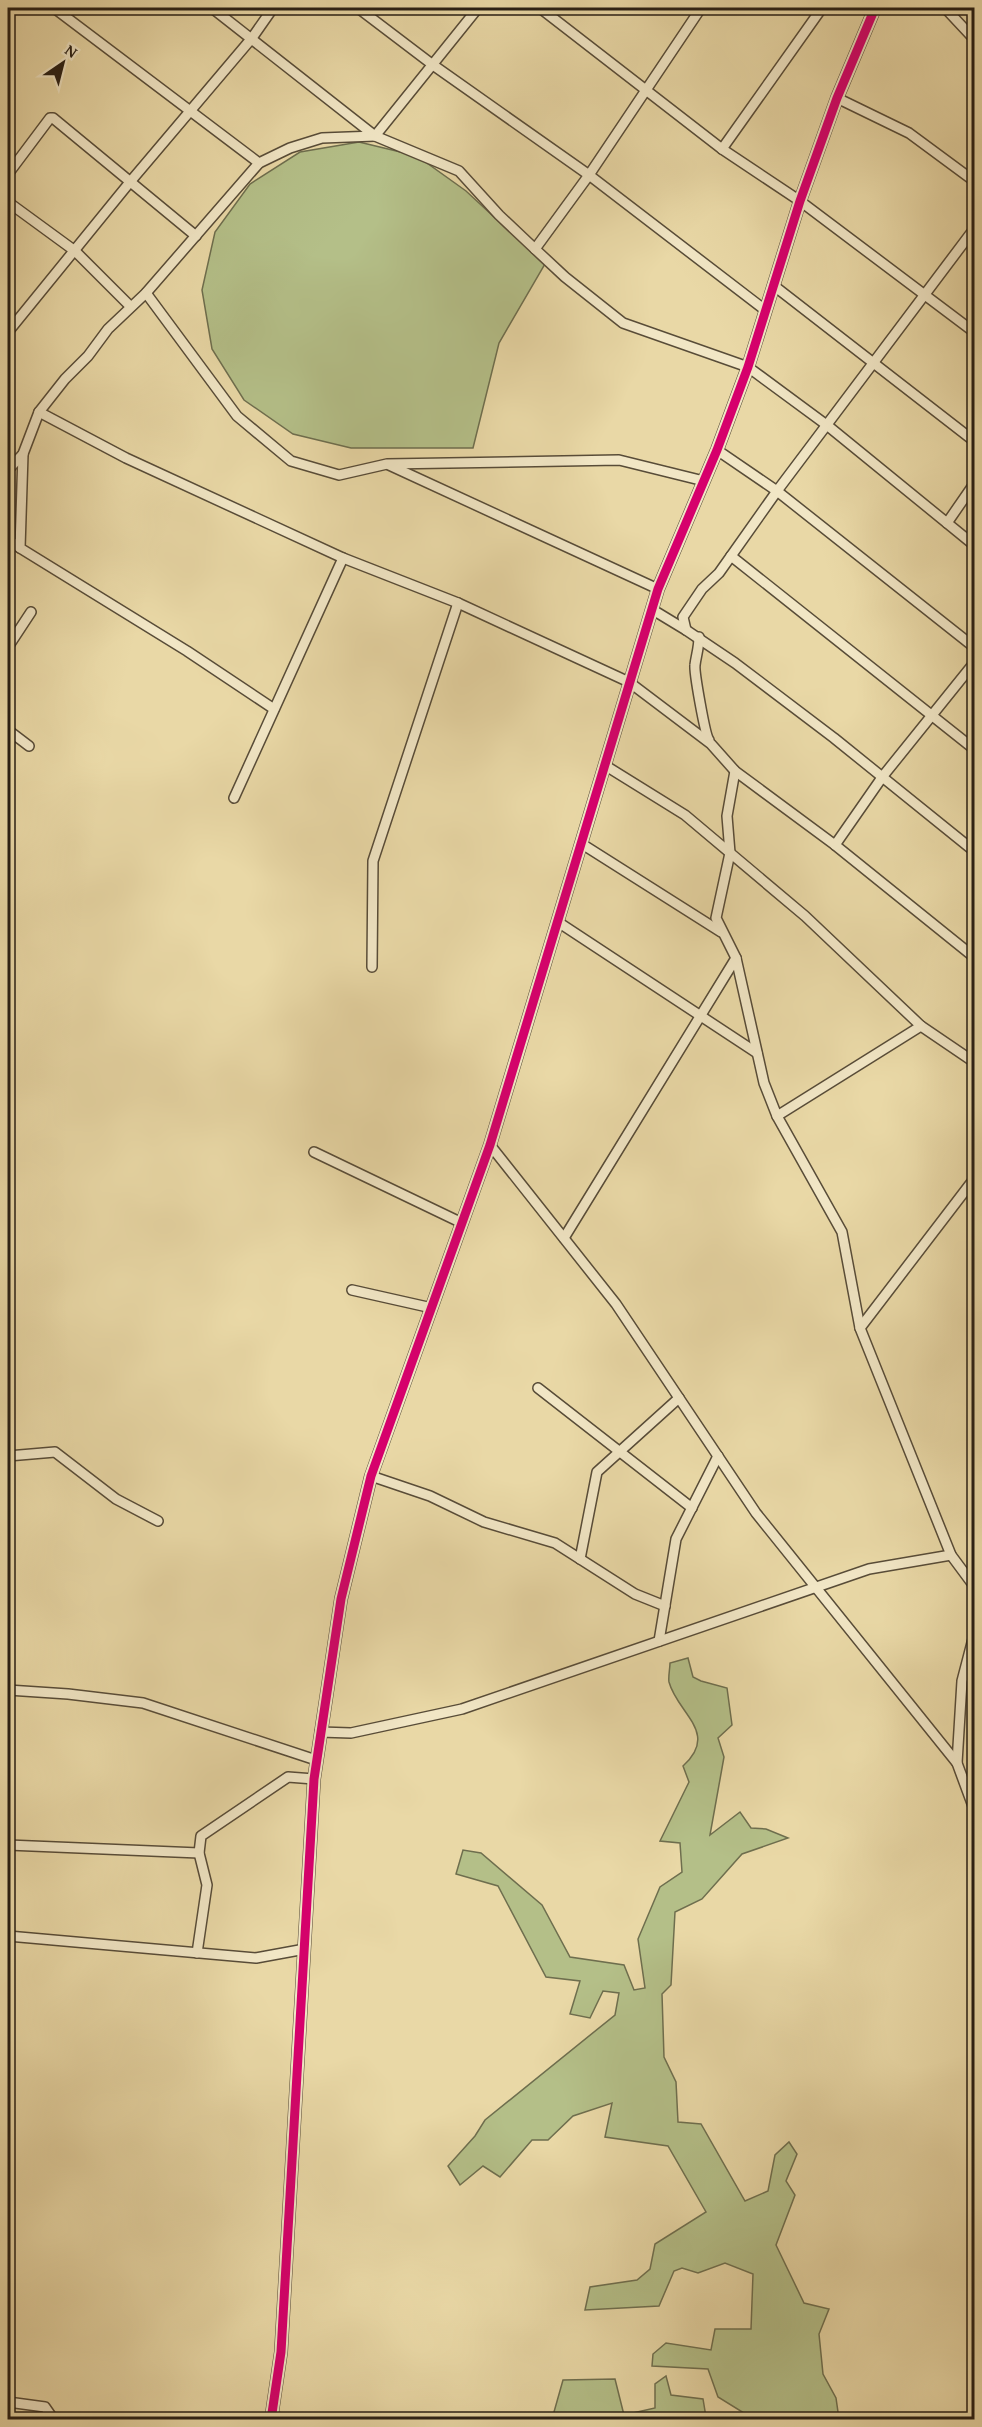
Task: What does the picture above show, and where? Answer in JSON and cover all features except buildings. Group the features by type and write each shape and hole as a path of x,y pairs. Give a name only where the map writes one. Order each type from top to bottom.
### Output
{"street":[{"path":"54,8 259,163"},
{"path":"212,8 375,136 459,171 499,215 565,278 623,323 748,367 828,426 975,545"},
{"path":"8,332 130,182 252,38 273,8"},
{"path":"358,8 589,175 765,310"},
{"path":"20,548 23,454 39,412 65,379 88,356 129,306 146,293 259,163 290,148 322,138 375,136 478,8"},
{"path":"540,8 722,148 800,201 975,332"},
{"path":"535,249 589,175 701,8"},
{"path":"722,148 822,8"},
{"path":"290,2420 271,2418 281,2352 314,1779 341,1599 372,1476 490,1145 658,590 717,450 748,367 800,201 837,98 875,8"},
{"path":"945,8 975,39"},
{"path":"837,98 909,133 975,181"},
{"path":"8,174 51,117 196,236"},
{"path":"8,202 75,250 129,306"},
{"path":"686,630 683,617 702,589 719,573 777,491 975,230"},
{"path":"773,285 975,441"},
{"path":"146,293 237,416 291,461 339,475 387,464 619,460 704,481"},
{"path":"39,412 126,458 343,558 458,603 629,682 711,744"},
{"path":"717,450 777,491 975,647"},
{"path":"8,470 23,454"},
{"path":"387,464 658,590"},
{"path":"947,523 975,484"},
{"path":"8,539 187,651 274,709"},
{"path":"731,556 975,749"},
{"path":"234,798 343,558"},
{"path":"372,967 373,861 458,603"},
{"path":"653,610 699,637 883,776 975,851"},
{"path":"8,647 31,612"},
{"path":"699,637 699,653 694,667 703,712 704,733 711,744 735,771 835,845 975,957"},
{"path":"835,845 883,776 931,714 975,663"},
{"path":"8,730 29,746"},
{"path":"606,766 685,815 805,916 921,1026 975,1062"},
{"path":"735,771 727,816 730,853 716,918 736,958 764,1083 777,1116 842,1232 860,1328 951,1555 975,1586"},
{"path":"582,844 723,933"},
{"path":"558,922 757,1053"},
{"path":"564,1238 736,958"},
{"path":"777,1116 921,1026"},
{"path":"490,1145 616,1304 756,1513 957,1763 975,1809"},
{"path":"314,1152 462,1223"},
{"path":"860,1328 975,1179"},
{"path":"352,1290 432,1308"},
{"path":"538,1388 692,1508"},
{"path":"580,1559 597,1472 679,1398"},
{"path":"8,1456 55,1452 116,1499 158,1521"},
{"path":"659,1641 676,1539 718,1456"},
{"path":"372,1476 430,1496 484,1522 555,1543 635,1594 664,1606"},
{"path":"320,1732 351,1733 462,1709 869,1569 951,1555"},
{"path":"957,1763 962,1681 975,1635"},
{"path":"8,1690 143,1703 316,1760"},
{"path":"197,1953 207,1885 199,1853 201,1836 288,1777 314,1779"},
{"path":"8,1845 199,1853"},
{"path":"8,1936 256,1958 305,1949"},
{"path":"8,2402 45,2407 54,2420"}],"green space":[{"path":"359,142 417,156 466,191 545,264 499,343 473,448 351,448 293,434 244,400 212,349 202,290 215,232 250,184 300,152"},
{"path":"688,1658 693,1677 727,1688 732,1725 718,1738 724,1757 710,1835 740,1812 751,1828 766,1829 788,1838 742,1854 702,1899 675,1912 671,1985 662,1994 664,2057 676,2082 678,2122 701,2124 745,2201 768,2191 775,2155 789,2142 797,2154 786,2181 795,2195 776,2245 804,2303 829,2309 819,2334 823,2374 836,2398 839,2419 746,2419 744,2413 718,2397 708,2369 652,2366 653,2354 666,2343 711,2350 715,2329 751,2329 753,2274 725,2263 698,2273 682,2268 674,2271 659,2306 585,2310 590,2287 637,2280 650,2269 655,2244 706,2212 668,2146 605,2137 612,2103 573,2116 548,2140 532,2140 500,2177 483,2166 460,2185 448,2166 475,2136 485,2120 615,2015 619,1993 603,1991 590,2018 570,2014 580,1981 546,1977 498,1886 456,1874 463,1850 481,1853 542,1905 570,1957 624,1965 634,1990 645,1988 638,1939 660,1887 682,1872 680,1843 660,1841 689,1782 683,1766 693,1754 698,1743 693,1723 673,1693 669,1680 670,1663"},
{"path":"666,2376 671,2395 703,2399 706,2417 703,2420 552,2419 563,2380 615,2379 624,2415 655,2408 655,2384"}],"cycle path":[{"path":"271,2420 281,2352 314,1779 341,1599 371,1476 490,1145 658,589 717,450 748,367 800,201 837,98 875,8"}]}
